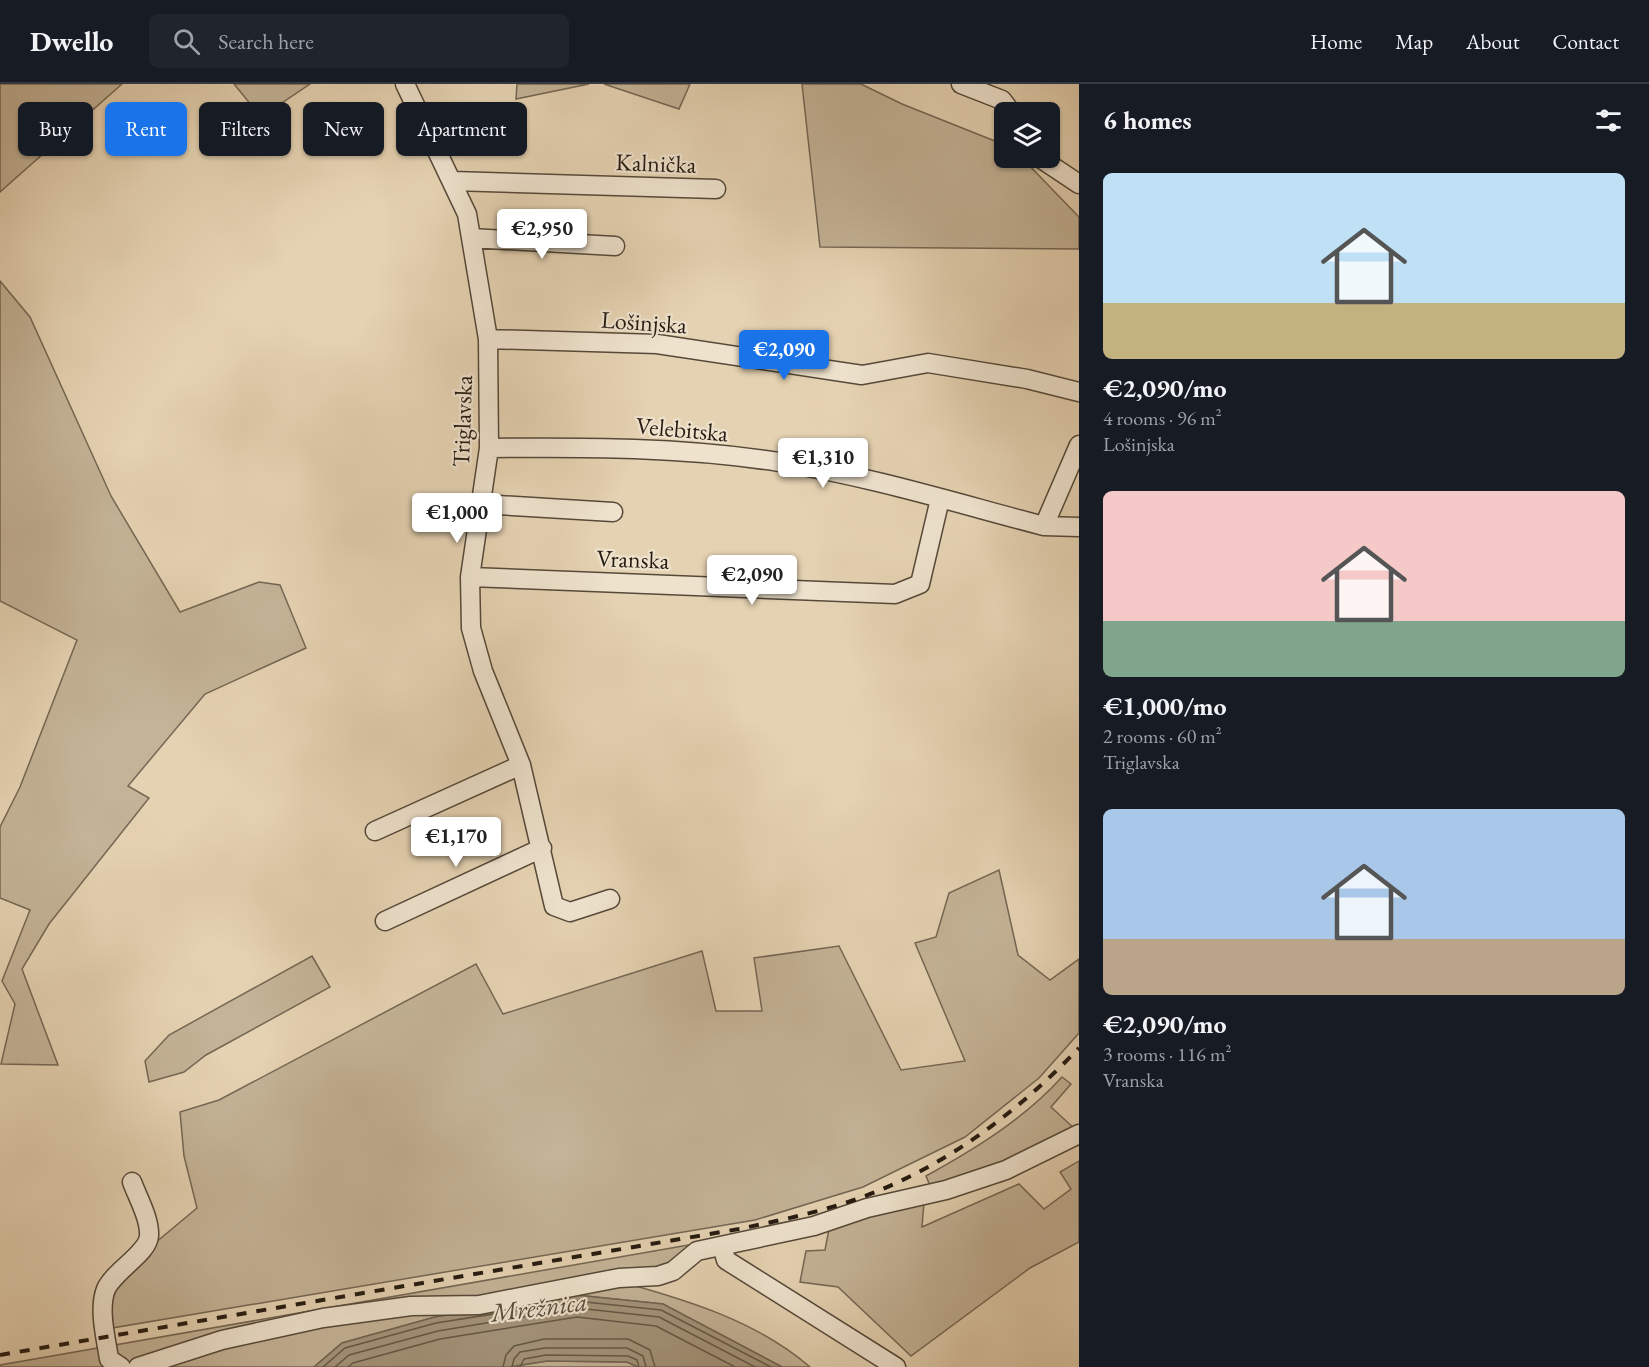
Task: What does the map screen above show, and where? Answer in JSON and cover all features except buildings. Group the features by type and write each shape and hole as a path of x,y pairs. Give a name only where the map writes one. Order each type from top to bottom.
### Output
{"street":[{"name":"Triglavska","path":"405,84 467,214 488,339 489,448 470,577 471,628 483,671 521,765 554,906 570,912 610,898"},
{"path":"961,84 1004,102"},
{"path":"1055,168 1079,184"},
{"name":"Kalnička","path":"452,181 716,189"},
{"path":"471,238 615,246"},
{"name":"Lošinjska","path":"488,339 657,344 862,375 928,363 1027,379 1079,392"},
{"path":"1044,526 1079,445"},
{"name":"Velebitska","path":"489,448 614,447 778,462 864,479 1044,526 1079,527"},
{"name":"Vranska","path":"470,577 895,594 920,584 940,499"},
{"path":"481,504 613,512"},
{"path":"375,831 521,765"},
{"path":"385,921 542,848"},
{"path":"138,1367 222,1340 323,1318 411,1306 479,1305 619,1278 658,1276 673,1271 697,1251 814,1226 867,1208 946,1190 1006,1170 1079,1134"},
{"path":"110,1364 103,1309 105,1292 113,1276 145,1248 149,1235 132,1182"},
{"path":"722,1246 726,1260 896,1367"}],"shaded area":[{"path":"0,84 122,84 93,110 93,102 18,102 18,156 41,156 0,192"},
{"path":"234,84 310,84 283,102 249,102"},
{"path":"517,84 589,84 516,99"},
{"path":"604,84 690,84 679,109"},
{"path":"802,84 861,84 902,104 994,141 994,168 1032,168 1079,217 1079,249 820,247"},
{"path":"0,281 30,317 111,496 180,612 259,582 280,585 306,648 205,694 128,786 149,798 49,924 22,969 58,1065 1,1064 15,1004 2,981 30,910 0,898 0,827 20,787 77,640 0,601"},
{"path":"999,870 1018,955 1050,980 1079,959 1079,1033 1039,1078 965,1137 863,1187 755,1220 112,1328 110,1290 124,1269 197,1208 184,1156 180,1112 219,1100 476,964 503,1014 702,951 716,1011 762,1011 754,958 839,946 901,1070 965,1061 915,943 936,937 949,893"},
{"path":"312,956 330,987 206,1055 184,1072 149,1082 145,1061 169,1035"},
{"path":"1062,1077 1071,1084 1051,1107 1076,1130 1042,1149 931,1188 926,1176 963,1155 1015,1120"},
{"path":"1079,1161 1079,1242 1030,1268 911,1356 838,1287 800,1282 806,1251 825,1250 830,1224 924,1202 922,1227 1019,1184 1044,1209 1071,1189 1060,1172"},
{"path":"700,1243 667,1268 625,1283 674,1297 746,1325 790,1351 810,1367 782,1367 663,1304 576,1295 435,1317 342,1343 314,1367 0,1367 0,1365"},
{"path":"547,1361 627,1362 638,1367 509,1367"}],"water":[{"name":"Mrežnica","path":"576,1295 663,1304 782,1367 638,1367 627,1362 547,1361 509,1367 314,1367 342,1343 435,1317"}],"railway":[{"path":"0,1355 739,1229 825,1209 886,1188 917,1173 976,1138 1030,1095 1079,1048"}]}
